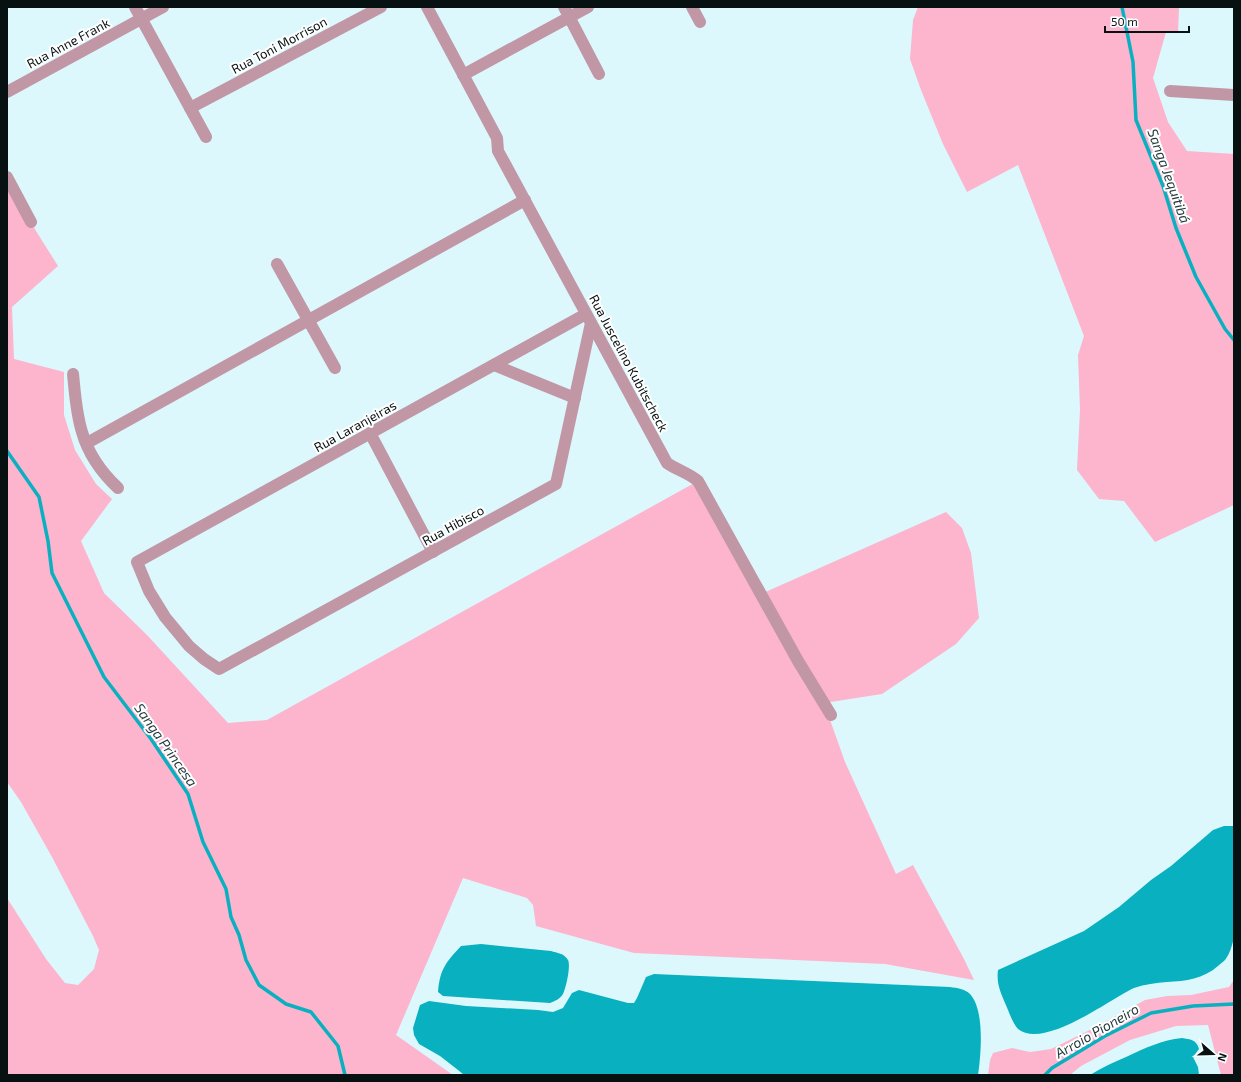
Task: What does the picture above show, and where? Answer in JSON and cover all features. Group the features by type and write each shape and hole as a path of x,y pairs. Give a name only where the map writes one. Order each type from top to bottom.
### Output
{"street":[{"path":"135,7 206,137"},
{"name":"Rua Anne Frank","path":"7,92 163,7"},
{"name":"Rua Toni Morrison","path":"190,108 381,7"},
{"name":"Rua Juscelino Kubitscheck","path":"427,7 497,138 498,151 667,463 698,481 794,654 832,715"},
{"path":"463,75 567,12 588,7"},
{"path":"692,7 700,22"},
{"path":"567,12 599,74"},
{"path":"1170,91 1234,95"},
{"path":"7,177 31,222"},
{"path":"86,443 524,200"},
{"path":"277,264 335,368"},
{"name":"Rua Laranjeiras","path":"219,670 189,646 165,617 149,591 137,562 494,365 589,318"},
{"name":"Rua Hibisco","path":"219,670 556,484 576,398 589,318"},
{"path":"494,365 576,398"},
{"path":"73,374 76,403 82,432 86,443 106,476 118,488"},
{"path":"370,434 433,552"}],"shaded area":[{"path":"918,7 1179,7 1178,33 1166,32 1153,78 1168,122 1187,151 1234,154 1234,505 1155,542 1124,501 1099,499 1077,470 1080,410 1078,355 1084,336 1018,165 967,192 943,144 910,59 913,20"},
{"path":"7,177 36,231 58,266 12,307 14,359 64,372 64,415 75,450 96,484 112,499 81,541 104,593 147,635 228,723 267,720 698,481 761,594 946,512 962,528 971,553 979,618 956,644 882,694 824,703 845,762 896,874 913,865 974,980 885,964 634,953 536,926 533,905 527,898 463,878 396,1035 453,1075 7,1075 7,898 46,959 65,983 78,985 94,969 99,950 52,857 21,802 7,782"},
{"path":"1234,980 1234,1075 1221,1075 1208,1025 1176,1026 1130,1040 1081,1066 1070,1075 988,1075 990,1060 993,1053 1012,1048 1030,1052 1051,1049 1094,1028 1145,1000 1167,996 1191,995 1229,987"}],"water":[{"path":"1224,826 1234,826 1234,938 1230,952 1225,960 1200,977 1181,981 1150,984 1134,988 1094,1011 1060,1028 1044,1033 1029,1034 1018,1029 1012,1020 1000,990 998,970 1084,931 1119,907 1151,880 1171,866 1213,830"},
{"path":"481,944 551,951 562,955 568,960 569,963 569,972 563,994 559,999 550,1003 443,996 438,992 440,977 445,966 461,946"},
{"path":"654,974 950,987 961,989 970,994 975,1001 980,1021 981,1045 978,1075 464,1075 440,1056 419,1044 414,1035 413,1028 420,1005 429,1001 466,1006 553,1012 563,1008 572,993 579,990 628,1003 634,1003 646,977"},
{"path":"1182,1038 1193,1040 1198,1046 1199,1049 1193,1057 1198,1067 1199,1075 1090,1075 1108,1065 1147,1048 1167,1041"}],"waterway":[{"name":"Sanga Jequitibá","path":"1122,7 1133,62 1136,120 1163,186 1176,228 1196,277 1225,329 1234,340"},
{"name":"Sanga Princesa","path":"7,451 39,497 48,541 52,573 104,677 151,739 188,794 203,842 226,889 231,917 239,935 246,960 259,985 286,1004 311,1012 338,1046 345,1075"},
{"name":"Arroio Pioneiro","path":"1045,1075 1052,1068 1105,1036 1151,1013 1193,1006 1234,1004"}]}
